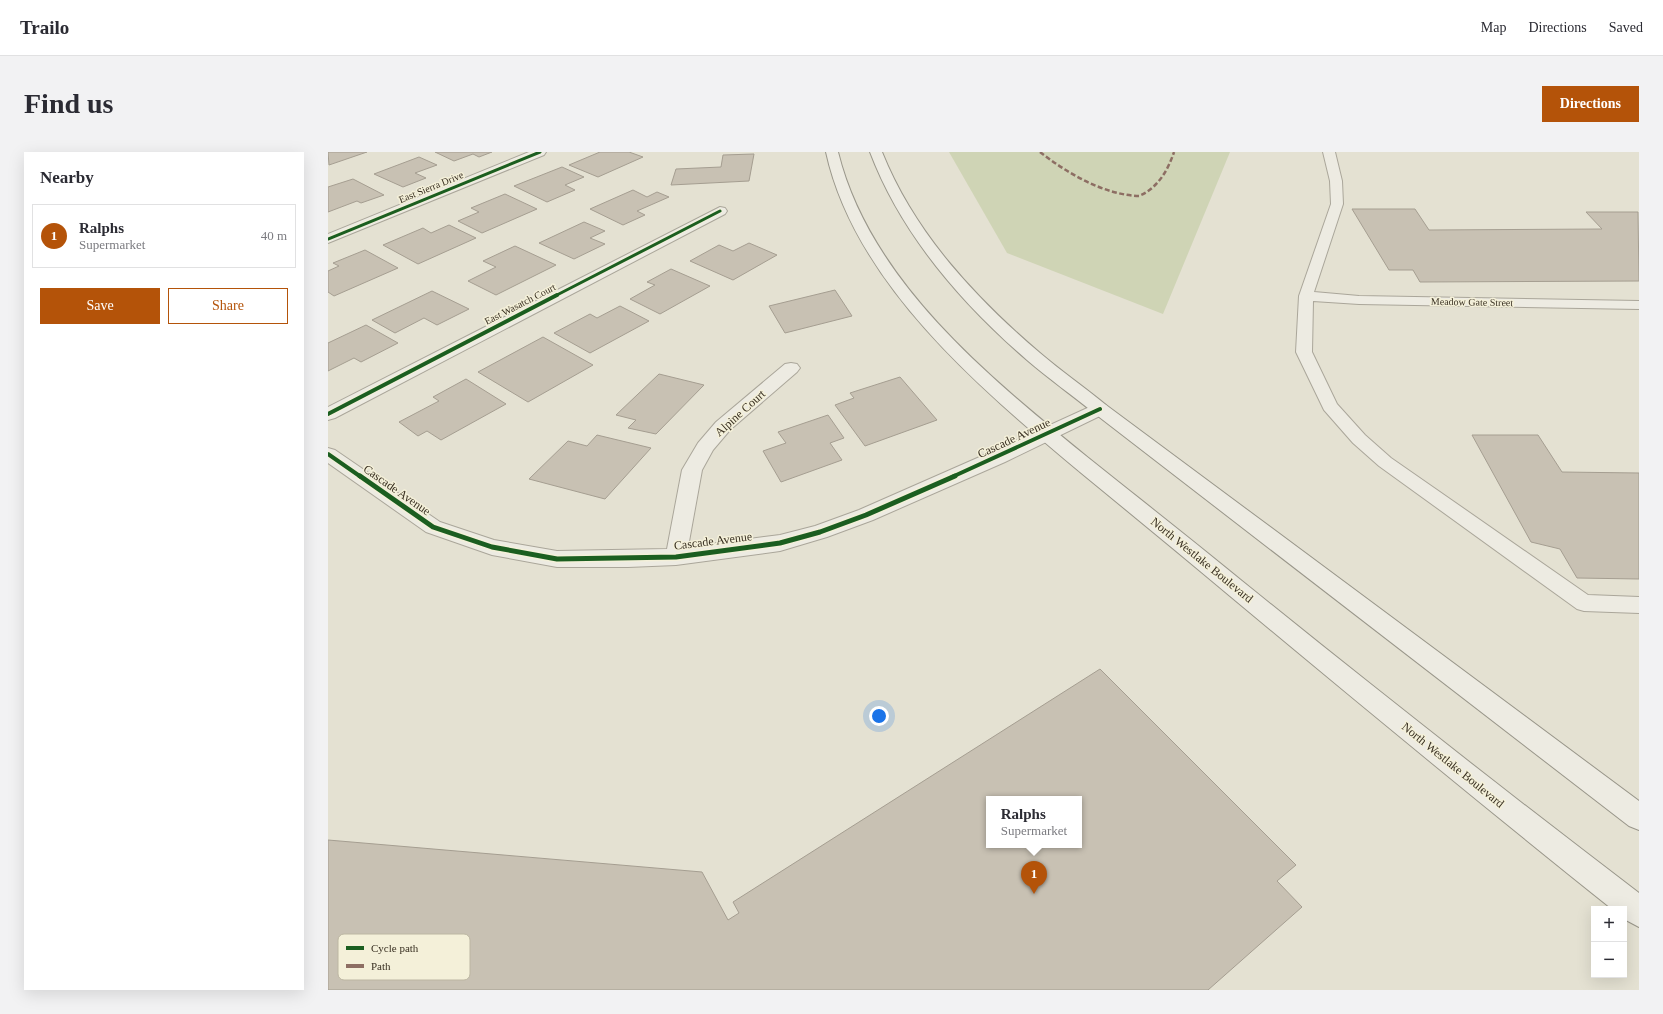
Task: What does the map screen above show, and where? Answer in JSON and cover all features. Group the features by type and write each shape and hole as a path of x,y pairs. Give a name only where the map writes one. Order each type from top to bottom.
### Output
{"main road":[{"name":"East Sierra Drive","path":"328,239 540,152"},
{"name":"North Westlake Boulevard","path":"832,152 843,194 861,229 890,274 915,307 952,348 1047,434 1512,813 1639,912"},
{"path":"876,152 891,188 911,222 967,291 1032,356 1639,817"},
{"name":"East Wasatch Court","path":"328,414 720,211"},
{"name":"Alpine Court","path":"676,557 692,470 705,447 723,426 791,368"},
{"name":"Cascade Avenue","path":"328,454 433,527 492,547 557,558 628,559 676,557 780,543 820,532 873,512 1100,409"}],"lane":[{"path":"1330,152 1336,181 1337,204 1306,296 1304,352 1330,406 1358,439 1385,462 1584,603 1639,605"},
{"name":"Meadow Gate Street","path":"1306,296 1359,300 1639,305"}],"green space":[{"path":"949,152 1230,152 1163,314 1007,253"}],"building":[{"path":"328,152 367,152 329,165"},
{"path":"435,152 492,152 479,157 473,154 454,161"},
{"path":"600,152 629,152 643,157 598,177 569,165"},
{"path":"754,154 749,181 671,185 676,169 721,167 723,155"},
{"path":"419,157 437,165 415,173 426,178 403,187 374,174"},
{"path":"562,167 584,177 565,185 575,190 547,202 514,186"},
{"path":"353,179 384,195 361,203 357,201 328,212 328,187"},
{"path":"633,190 647,197 657,192 669,197 637,211 645,215 623,225 590,209"},
{"path":"505,194 537,209 482,233 458,221 479,212 471,208"},
{"path":"1352,209 1415,209 1429,230 1602,229 1586,212 1638,212 1639,281 1420,282 1413,270 1389,270"},
{"path":"584,222 605,231 590,238 605,244 574,259 539,243"},
{"path":"449,225 476,238 418,264 383,245 423,228 431,233"},
{"path":"749,243 777,255 733,280 690,261 719,245 733,251"},
{"path":"515,246 556,265 496,295 468,281 496,267 483,261"},
{"path":"365,250 398,268 334,296 328,292 328,271 339,266 333,263"},
{"path":"671,269 710,286 660,314 630,299 655,285 647,282"},
{"path":"835,290 852,316 785,333 769,306"},
{"path":"432,291 469,309 437,325 424,318 395,333 372,320"},
{"path":"620,306 649,321 590,353 554,333 590,314 597,318"},
{"path":"366,325 398,343 361,362 354,358 328,371 328,343"},
{"path":"543,337 593,365 528,402 478,372"},
{"path":"659,374 704,385 656,434 628,428 636,420 616,415"},
{"path":"900,377 937,420 865,446 835,405 854,398 850,393"},
{"path":"466,379 506,404 441,440 427,431 418,436 399,422 439,401 433,397"},
{"path":"828,415 844,438 830,443 842,460 781,482 763,451 786,443 778,432"},
{"path":"597,435 651,448 605,499 529,479 568,441 587,446"},
{"path":"1472,435 1538,435 1562,472 1639,473 1639,579 1577,578 1560,549 1531,542"},
{"path":"1100,669 1296,865 1277,881 1302,907 1208,990 328,990 328,840 702,872 728,920 739,913 733,902"}],"marked path":[{"path":"1040,152 1048,159 1087,181 1102,188 1129,196 1143,195 1156,184 1169,167 1174,152"}],"cycle path":[{"path":"328,239 540,152"},
{"path":"328,414 720,211"},
{"path":"328,454 433,527 492,547 557,559 676,557 780,543 820,532 866,515 998,457 1100,409"}],"place":[{"name":"Ralphs","path":"1034,894"}]}
